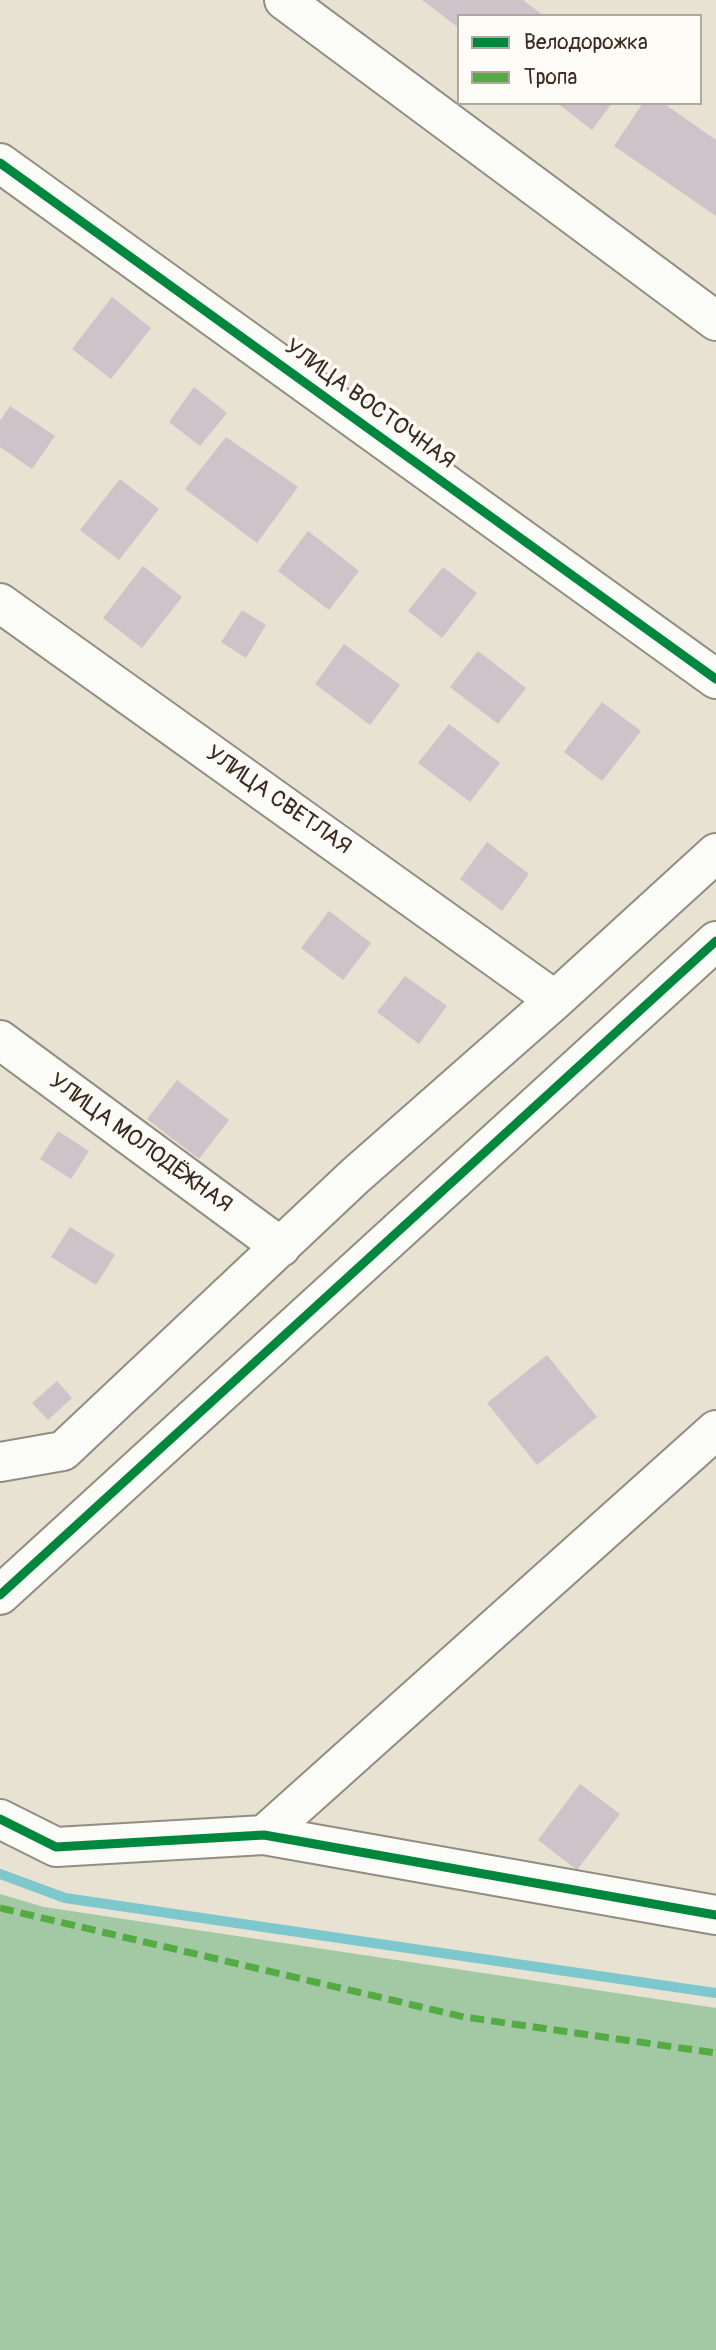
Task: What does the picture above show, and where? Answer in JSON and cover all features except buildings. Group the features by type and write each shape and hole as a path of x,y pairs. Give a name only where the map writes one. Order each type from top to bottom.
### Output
{"street":[{"path":"284,0 716,321"},
{"name":"УЛИЦА ВОСТОЧНАЯ","path":"1,166 716,679"},
{"name":"УЛИЦА СВЕТЛАЯ","path":"0,603 555,1000"},
{"path":"0,1462 63,1451 355,1176 555,1000 716,853"},
{"path":"0,1595 716,941"},
{"name":"УЛИЦА МОЛОДЁЖНАЯ","path":"0,1040 281,1247"},
{"path":"264,1835 716,1430"},
{"path":"0,1819 56,1847 264,1835 707,1905"}],"green space":[{"path":"0,1894 44,1907 716,2008 716,2350 0,2350"}],"waterway":[{"path":"0,1874 65,1898 716,1993"}],"marked path":[{"path":"0,1908 464,2017 716,2053"}],"cycle path":[{"path":"0,163 716,679"},
{"path":"0,1595 716,941"},
{"path":"0,1819 56,1847 264,1835 716,1915"}]}
